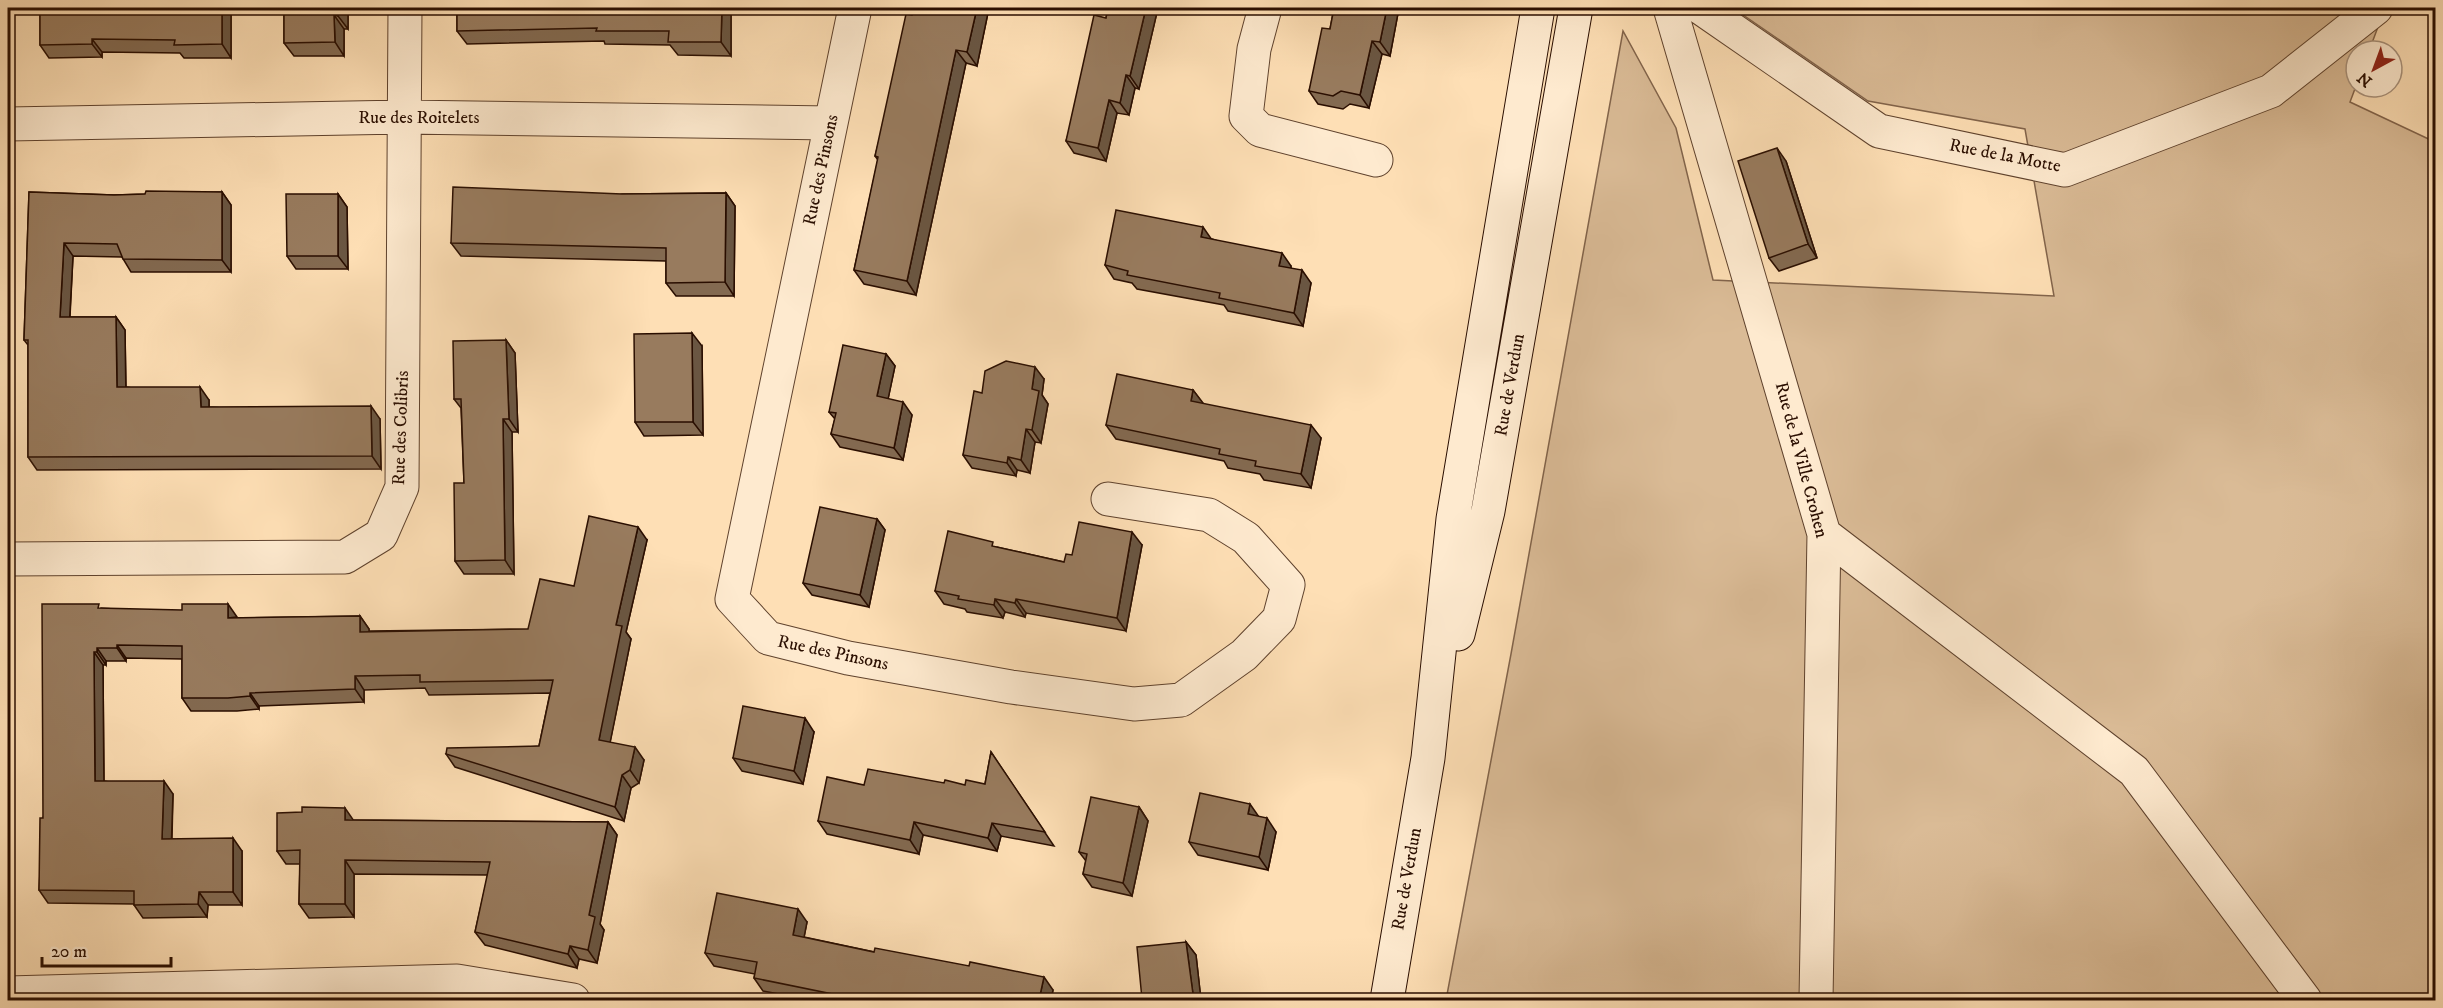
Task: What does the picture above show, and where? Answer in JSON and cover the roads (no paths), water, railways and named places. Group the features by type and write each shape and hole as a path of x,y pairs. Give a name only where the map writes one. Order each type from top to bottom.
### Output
{"street":[{"name":"Rue des Colibris","path":"8,559 345,557 381,535 402,487 405,8"},
{"name":"Rue des Pinsons","path":"855,8 732,599 768,639 848,658 1011,687 1134,704 1181,700 1244,655 1265,633 1278,619 1288,585 1246,538 1209,515 1108,499"},
{"path":"1265,8 1254,49 1246,116 1260,130 1376,160"},
{"name":"Rue de Verdun","path":"1387,1000 1428,758 1453,519 1538,8"},
{"name":"Rue de Verdun","path":"1428,758 1488,511 1576,8"},
{"name":"Rue de la Ville Crohen","path":"1670,8 1824,534 1816,1000"},
{"name":"Rue de la Motte","path":"1701,8 1879,131 2066,170 2271,91 2376,8"},
{"name":"Rue des Roitelets","path":"8,124 404,117 831,123"},
{"path":"1824,534 2134,771 2305,1000"},
{"path":"8,993 458,981 573,1000"}]}
